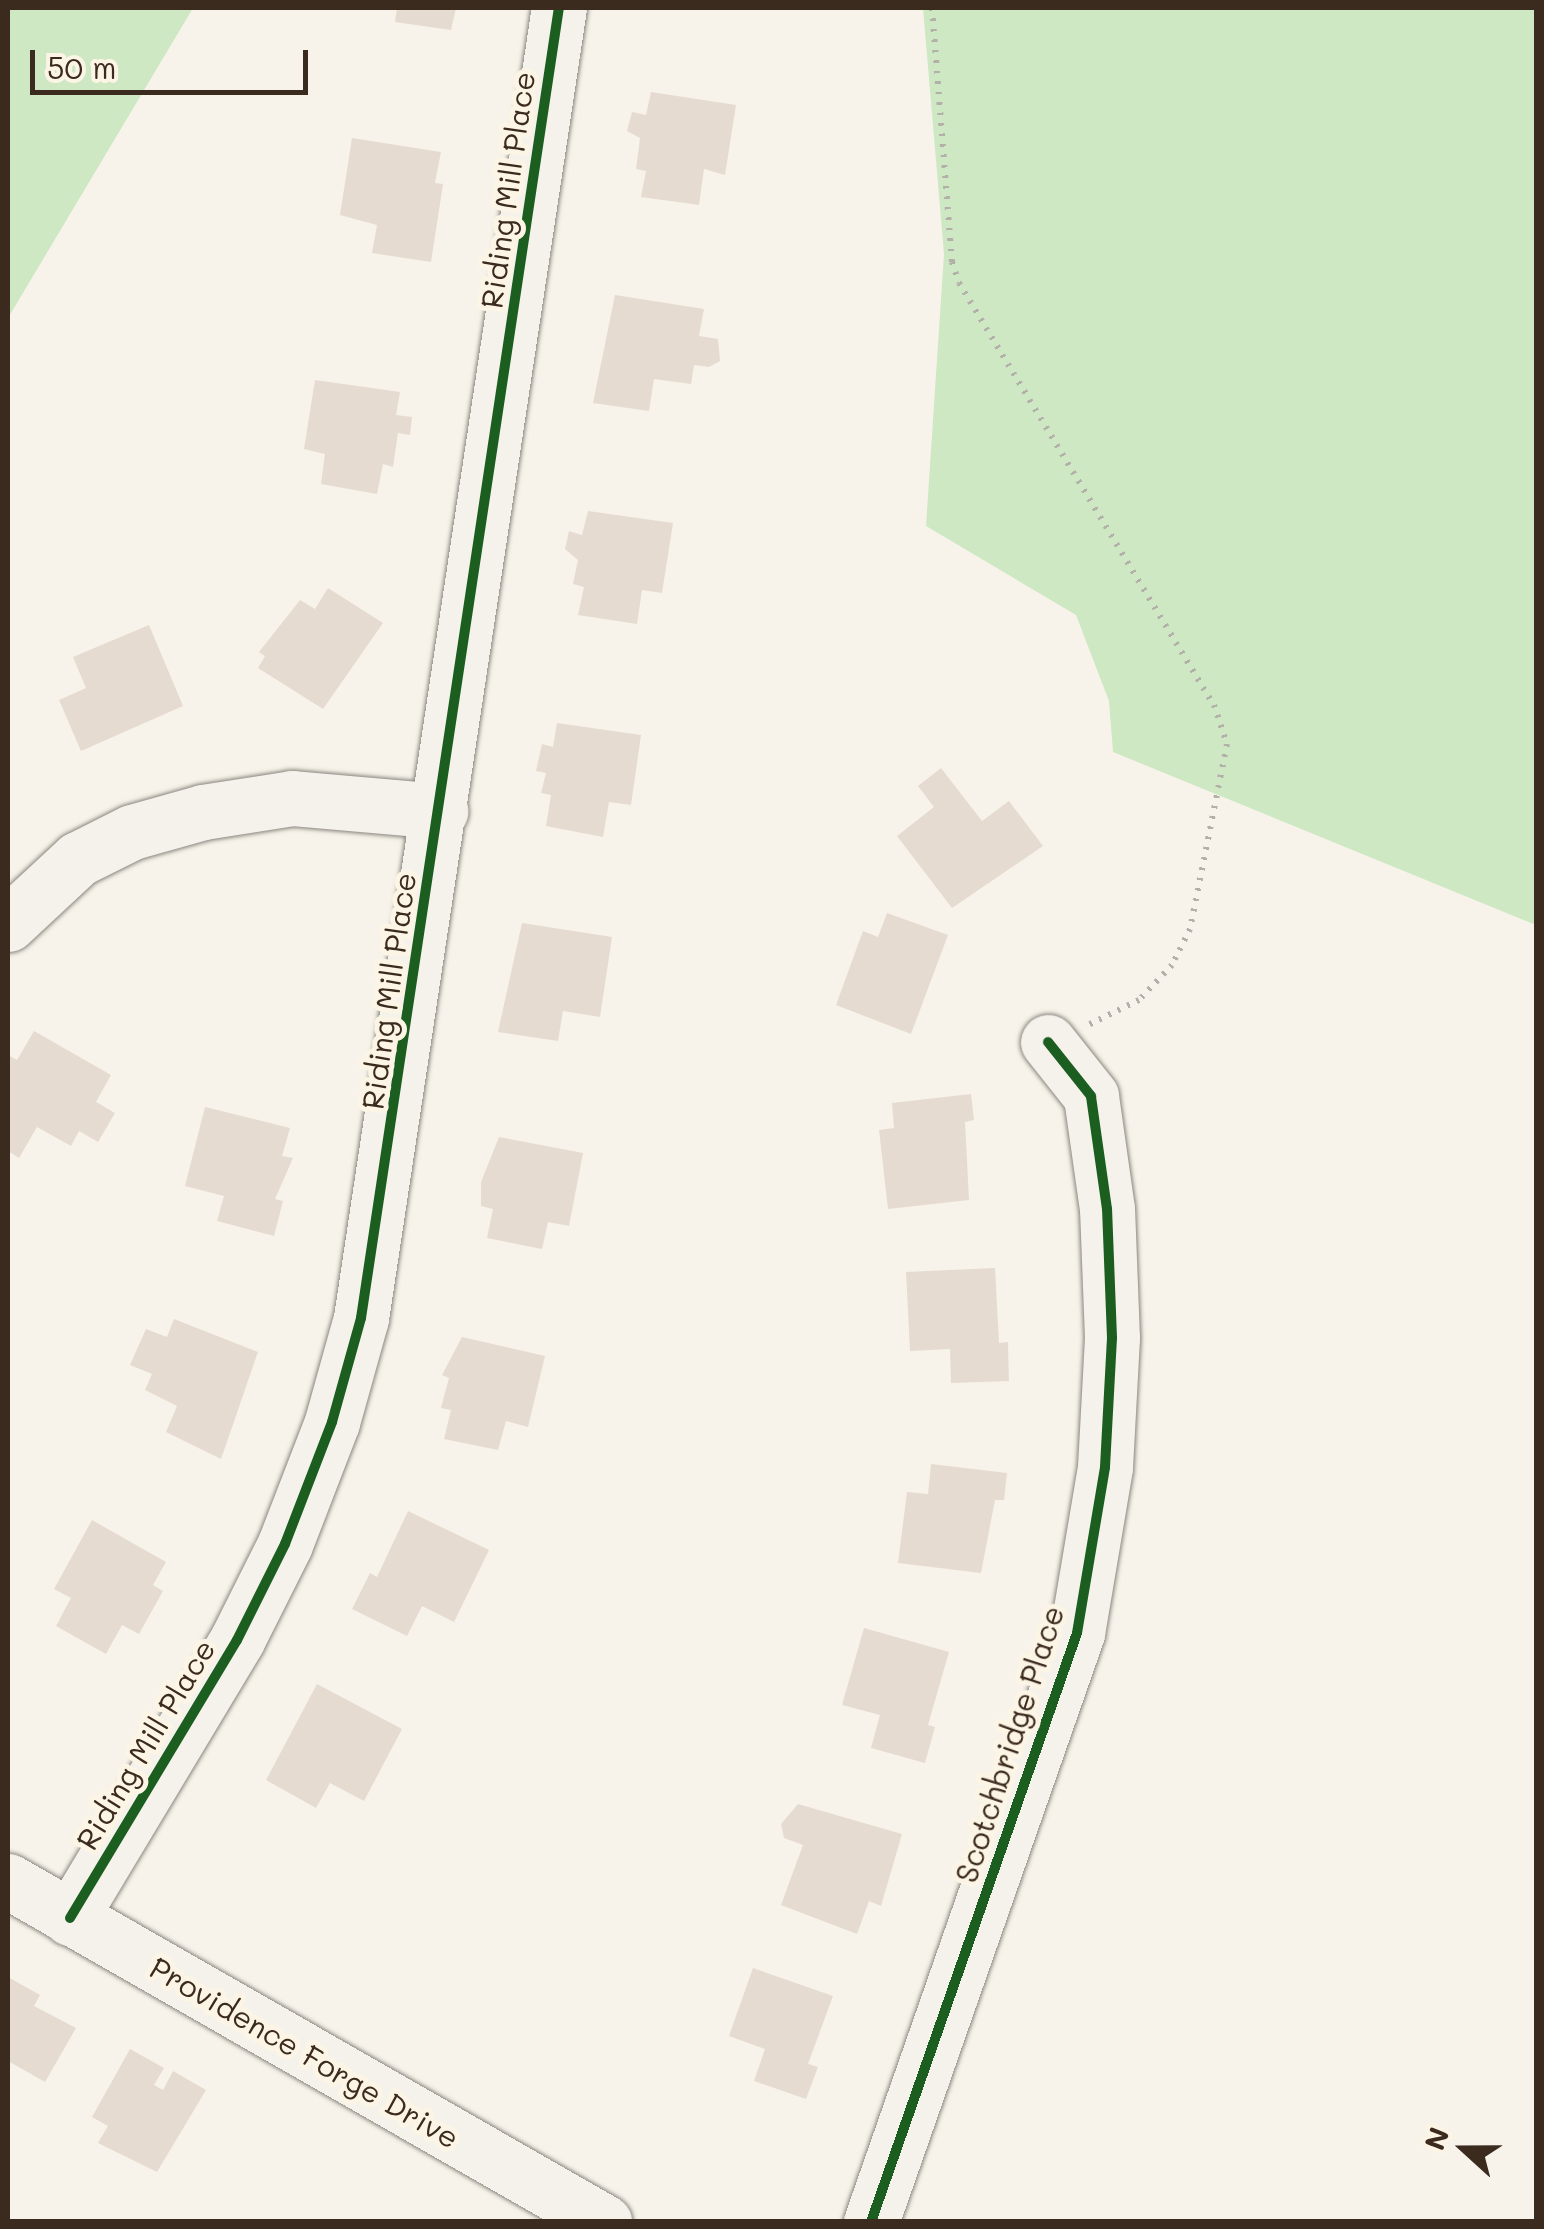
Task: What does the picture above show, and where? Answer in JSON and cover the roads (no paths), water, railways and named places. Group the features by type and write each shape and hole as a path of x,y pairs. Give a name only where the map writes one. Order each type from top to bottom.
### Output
{"street":[{"name":"Riding Mill Place","path":"70,1918 237,1640 285,1544 332,1422 361,1318 384,1191 559,8"},
{"path":"8,924 78,859 132,832 202,812 292,798 440,811"},
{"name":"Scotchbridge Place","path":"871,2222 1077,1633 1105,1467 1112,1338 1104,1190 1091,1096 1048,1042"},
{"name":"Providence Forge Drive","path":"8,1881 604,2222"}]}
